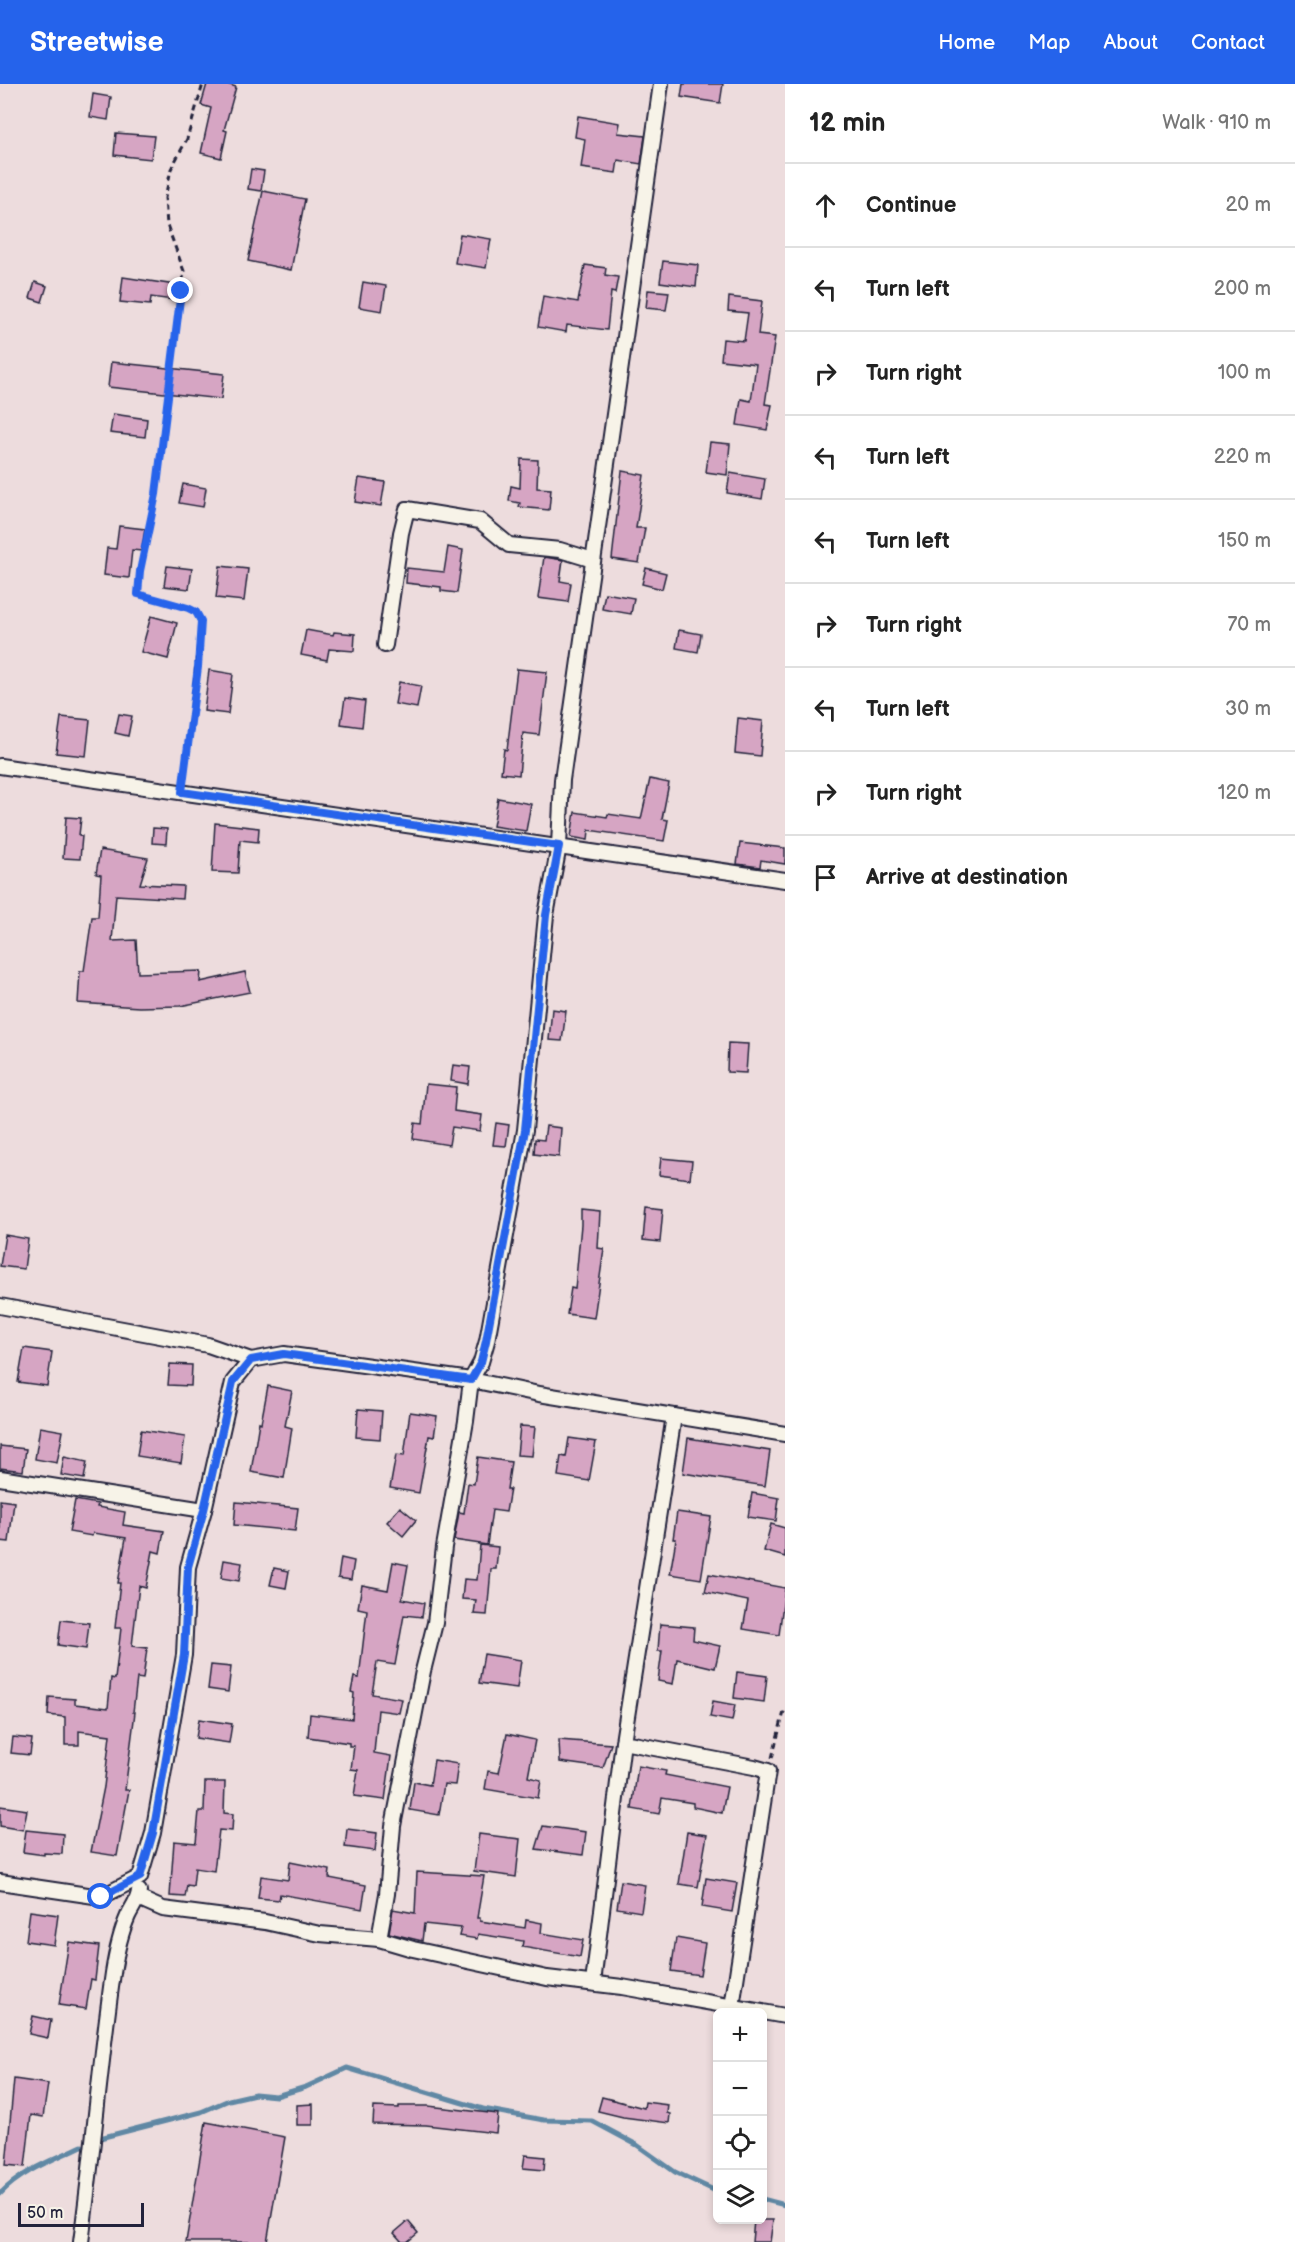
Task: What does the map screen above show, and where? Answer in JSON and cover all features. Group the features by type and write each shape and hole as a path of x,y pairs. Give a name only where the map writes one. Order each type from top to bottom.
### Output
{"street":[{"path":"379,1939 387,1894 393,1826 423,1671 435,1623 444,1547 471,1380 481,1362 486,1341 525,1130 546,915 559,846 562,780 661,84"},
{"path":"385,645 401,533 407,509 480,521 509,545 560,550 593,560"},
{"path":"0,766 785,880"},
{"path":"0,1306 208,1345 251,1360 284,1354 471,1380 539,1394 785,1434"},
{"path":"81,2242 96,2103 119,1941 128,1915 138,1898 140,1877 153,1833 184,1655 188,1567 204,1510 233,1382 251,1360"},
{"path":"593,1983 623,1742 674,1416"},
{"path":"0,1478 204,1510"},
{"path":"623,1742 768,1771 732,2007"},
{"path":"0,1882 101,1897 140,1877"},
{"path":"138,1898 164,1909 265,1922 320,1934 379,1939 413,1949 547,1978 593,1983 785,2016"}],"path":[{"path":"182,792 198,667 201,621 196,612 188,608 138,594 140,571 156,494 184,271 167,225 165,198 171,169 187,139 203,84"},
{"path":"768,1771 785,1708"}],"building":[{"path":"207,84 227,84 236,87 224,130 227,131 221,158 201,153 211,108 201,105"},
{"path":"683,84 723,84 720,103 681,97"},
{"path":"93,94 111,97 108,120 90,117"},
{"path":"578,116 620,123 618,133 645,136 641,164 618,160 616,173 581,168 585,139 575,137"},
{"path":"116,133 154,136 151,159 114,155"},
{"path":"251,169 264,171 261,191 248,189"},
{"path":"263,191 305,199 291,270 248,261"},
{"path":"460,234 491,239 486,268 455,263"},
{"path":"663,261 698,265 696,287 660,282"},
{"path":"585,265 606,268 605,275 618,277 615,293 611,292 607,330 567,325 566,332 538,327 543,296 578,302"},
{"path":"123,277 175,285 173,300 151,297 150,305 120,302"},
{"path":"35,282 47,286 42,302 30,298"},
{"path":"363,282 386,286 382,311 359,307"},
{"path":"648,290 669,292 666,310 646,308"},
{"path":"729,297 762,301 758,335 775,337 765,404 772,405 767,430 737,425 741,399 751,401 756,364 721,360 723,339 744,341 748,313 728,311"},
{"path":"111,362 224,374 221,399 108,387"},
{"path":"113,414 147,419 145,437 110,433"},
{"path":"710,442 730,444 727,475 706,472"},
{"path":"521,459 538,460 537,488 551,489 549,510 519,507 520,503 509,501 511,486 520,488"},
{"path":"622,471 644,475 636,528 645,528 639,563 612,559"},
{"path":"730,473 765,479 762,499 727,493"},
{"path":"359,478 385,482 381,506 355,502"},
{"path":"183,484 206,488 203,507 179,503"},
{"path":"119,526 145,529 142,551 132,550 129,578 104,575 107,548 116,549"},
{"path":"448,547 463,550 457,593 441,591 441,587 406,583 407,568 444,572"},
{"path":"544,557 563,560 560,581 571,583 568,602 538,598"},
{"path":"167,566 192,569 189,589 164,586"},
{"path":"220,566 248,569 244,601 216,598"},
{"path":"646,568 666,573 662,589 642,584"},
{"path":"605,593 634,598 631,614 602,609"},
{"path":"151,616 177,623 168,659 141,652"},
{"path":"306,630 333,635 334,632 355,634 354,651 329,649 327,660 301,655"},
{"path":"679,630 701,634 698,652 676,648"},
{"path":"517,669 547,672 539,735 523,733 519,775 501,773 504,749 507,750"},
{"path":"209,670 233,674 228,714 204,711"},
{"path":"399,682 421,686 417,708 395,704"},
{"path":"345,698 365,701 362,727 341,724"},
{"path":"119,714 132,716 128,736 115,733"},
{"path":"61,717 90,720 86,756 56,753"},
{"path":"738,718 763,721 760,756 735,753"},
{"path":"650,779 669,783 662,819 668,820 664,841 589,830 588,840 571,837 575,812 641,819"},
{"path":"498,798 531,804 526,831 493,826"},
{"path":"66,817 81,818 80,859 63,858"},
{"path":"215,823 259,828 258,842 240,840 238,873 212,872"},
{"path":"153,828 167,829 166,844 152,843"},
{"path":"740,843 785,848 785,864 761,860 760,867 737,864"},
{"path":"100,850 148,858 140,884 183,886 182,899 116,895 112,941 136,940 138,973 201,971 200,982 245,972 250,992 180,1006 139,1007 78,1003 80,971 84,971 92,917 98,917 101,875 96,874"},
{"path":"552,1009 566,1011 562,1041 549,1040"},
{"path":"728,1043 748,1044 746,1073 727,1072"},
{"path":"453,1065 470,1067 468,1084 451,1081"},
{"path":"426,1084 456,1087 454,1111 482,1115 480,1131 452,1127 449,1145 413,1139 415,1123 422,1124"},
{"path":"496,1123 509,1125 506,1146 493,1145"},
{"path":"546,1126 561,1128 559,1157 534,1154 535,1139 544,1140"},
{"path":"661,1158 692,1161 690,1179 659,1175"},
{"path":"646,1207 663,1209 660,1242 643,1240"},
{"path":"581,1210 600,1212 598,1248 604,1249 594,1318 567,1314 571,1288 575,1289"},
{"path":"5,1235 28,1239 24,1269 0,1266"},
{"path":"24,1348 52,1352 47,1386 18,1382"},
{"path":"170,1364 192,1365 191,1386 168,1385"},
{"path":"268,1386 292,1391 285,1426 292,1428 284,1478 251,1472 259,1422 261,1423"},
{"path":"358,1409 382,1411 380,1439 356,1437"},
{"path":"410,1412 437,1416 434,1437 429,1436 419,1493 390,1488 396,1455 404,1456"},
{"path":"520,1426 535,1427 532,1456 517,1455"},
{"path":"40,1427 63,1431 57,1463 35,1459"},
{"path":"141,1430 185,1437 181,1463 137,1456"},
{"path":"569,1438 596,1442 589,1481 558,1476 561,1456 566,1457"},
{"path":"688,1438 770,1451 765,1486 683,1473"},
{"path":"0,1446 26,1449 23,1471 0,1468"},
{"path":"64,1457 87,1462 84,1479 61,1475"},
{"path":"478,1457 511,1462 506,1512 492,1510 487,1545 454,1540 459,1512 464,1513 468,1483 474,1484"},
{"path":"752,1493 779,1498 776,1521 748,1517"},
{"path":"0,1500 14,1502 9,1542 0,1541"},
{"path":"75,1500 125,1512 123,1525 164,1531 160,1553 153,1551 146,1588 139,1586 132,1646 147,1648 143,1679 137,1678 125,1790 129,1790 117,1856 91,1852 104,1787 110,1735 79,1731 79,1745 65,1745 65,1717 48,1715 49,1697 75,1699 75,1704 108,1708 111,1678 115,1679 121,1628 115,1628 120,1583 118,1583 126,1538 69,1532"},
{"path":"236,1502 298,1508 295,1531 234,1525"},
{"path":"400,1507 416,1520 403,1536 387,1522"},
{"path":"677,1512 711,1517 701,1579 670,1574 676,1539 673,1539"},
{"path":"771,1524 785,1528 785,1557 764,1551"},
{"path":"480,1545 498,1547 496,1569 491,1569 487,1615 474,1614 476,1600 462,1599 464,1579 477,1580"},
{"path":"341,1558 354,1561 351,1580 338,1578"},
{"path":"224,1560 242,1563 239,1581 221,1578"},
{"path":"393,1562 408,1565 402,1599 424,1603 422,1617 404,1615 395,1665 377,1662 372,1694 402,1699 399,1713 378,1710 374,1753 391,1756 385,1800 354,1796 358,1770 351,1769 354,1746 349,1746 349,1743 308,1737 310,1714 352,1719 354,1693 351,1692 354,1677 359,1678 367,1610 358,1608 362,1585 388,1590"},
{"path":"274,1568 289,1571 286,1588 270,1585"},
{"path":"709,1574 785,1588 779,1635 743,1629 748,1601 705,1592"},
{"path":"61,1620 89,1623 86,1649 58,1645"},
{"path":"660,1624 694,1627 693,1640 720,1646 715,1668 677,1659 673,1684 658,1681 662,1651 658,1651"},
{"path":"484,1654 521,1660 517,1688 479,1683"},
{"path":"211,1665 231,1667 228,1692 208,1689"},
{"path":"737,1672 767,1676 764,1702 734,1698"},
{"path":"713,1701 735,1705 732,1721 710,1717"},
{"path":"199,1719 232,1724 229,1743 196,1738"},
{"path":"507,1734 535,1740 528,1777 541,1780 538,1798 485,1789 488,1771 499,1773"},
{"path":"13,1737 32,1739 30,1755 11,1753"},
{"path":"559,1740 611,1744 603,1768 560,1762"},
{"path":"434,1760 458,1764 455,1785 444,1784 439,1815 410,1810 414,1782 430,1785"},
{"path":"638,1766 666,1771 665,1775 727,1787 722,1813 693,1807 693,1803 662,1798 659,1814 632,1809"},
{"path":"205,1782 225,1782 224,1813 233,1814 232,1831 219,1830 214,1871 195,1868 193,1886 187,1885 185,1897 170,1896 174,1841 196,1843 199,1811 204,1811"},
{"path":"0,1806 27,1810 23,1830 0,1826"},
{"path":"543,1826 586,1832 583,1855 536,1849"},
{"path":"347,1829 377,1833 375,1851 345,1847"},
{"path":"26,1830 63,1834 62,1854 44,1853 44,1855 23,1852"},
{"path":"687,1832 707,1835 698,1887 679,1884"},
{"path":"479,1834 520,1839 516,1877 474,1871"},
{"path":"290,1862 330,1870 329,1878 366,1885 362,1909 280,1894 279,1900 258,1898 261,1876 288,1880"},
{"path":"417,1872 484,1876 477,1918 480,1918 480,1921 525,1928 526,1920 542,1923 541,1933 583,1940 580,1957 522,1947 523,1941 478,1934 477,1939 459,1936 461,1928 424,1924 422,1941 389,1933 393,1909 415,1913"},
{"path":"706,1878 737,1883 732,1912 702,1907"},
{"path":"621,1881 645,1885 641,1912 617,1908"},
{"path":"30,1911 58,1915 54,1945 26,1941"},
{"path":"676,1938 705,1943 700,1975 671,1971"},
{"path":"69,1942 99,1946 95,1980 91,1979 86,2009 59,2005"},
{"path":"33,2016 51,2020 48,2038 29,2034"},
{"path":"14,2079 48,2084 43,2117 31,2115 25,2167 6,2165"},
{"path":"602,2097 644,2108 645,2102 668,2105 669,2123 598,2111"},
{"path":"313,2104 313,2125 297,2125 297,2105"},
{"path":"399,2106 428,2106 498,2114 496,2133 426,2125 373,2124 374,2107 399,2108"},
{"path":"206,2122 285,2137 267,2242 186,2242"},
{"path":"525,2155 545,2157 544,2170 523,2168"},
{"path":"767,2220 773,2220 770,2242 752,2242 754,2224 767,2224"},
{"path":"408,2221 418,2233 407,2242 402,2242 394,2233"}],"waterway":[{"path":"100,2138 201,2112 229,2100 255,2094 276,2096 306,2087 347,2068 483,2109 544,2120 592,2121 637,2145 675,2172 713,2190"},
{"path":"0,2194 28,2172 82,2146"},
{"path":"767,2200 785,2205"}],"route":[{"path":"101,1897 140,1877 153,1833 184,1655 188,1567 204,1510 233,1382 251,1360 284,1354 471,1380 481,1362 525,1130 546,915 559,846 182,792 198,667 201,621 196,612 188,608 138,594 140,571 156,494 181,291"}]}
